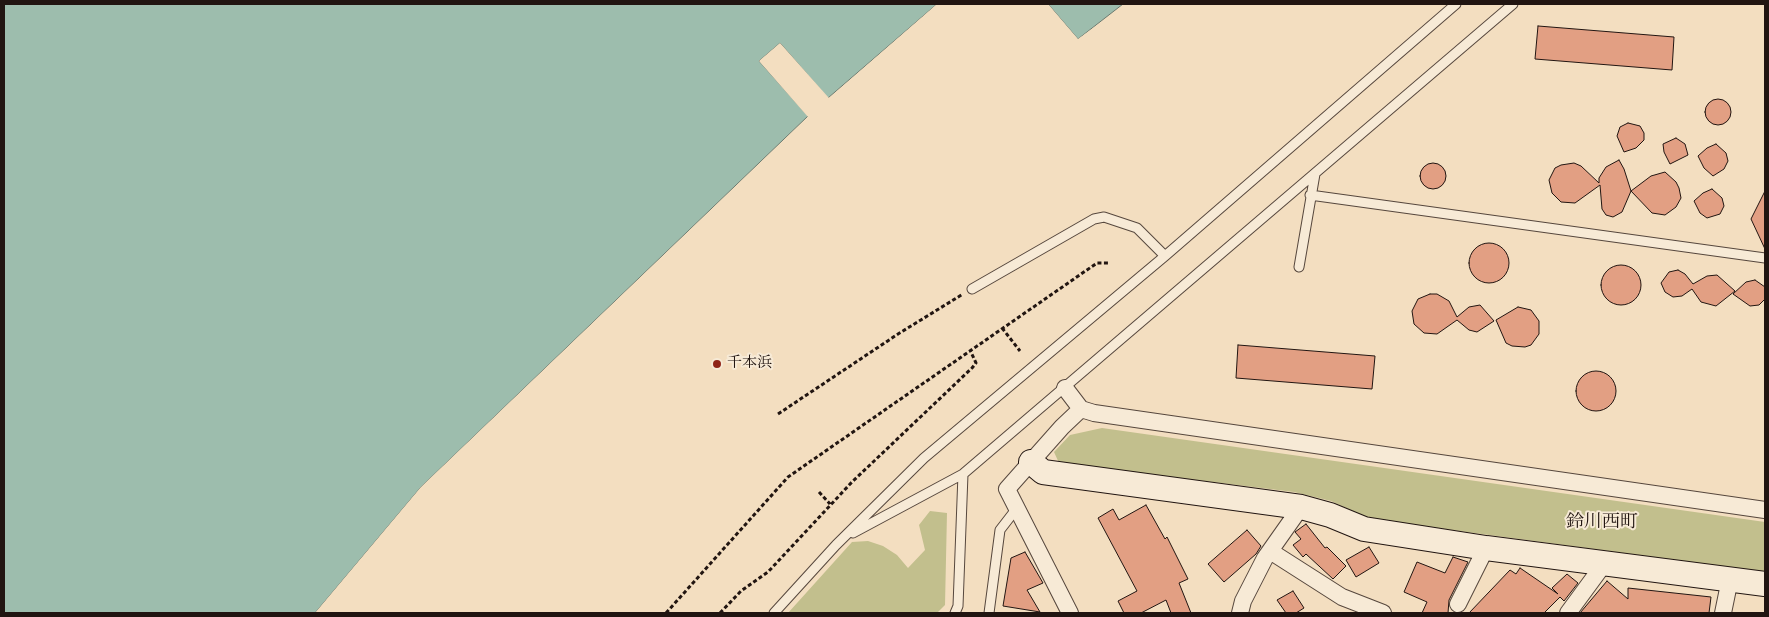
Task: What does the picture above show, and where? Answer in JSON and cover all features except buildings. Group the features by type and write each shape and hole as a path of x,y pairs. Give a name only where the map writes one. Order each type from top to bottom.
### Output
{"street":[{"path":"1065,388 1081,409 1094,413 1765,510"},
{"path":"1070,613 1007,489 1081,409"},
{"path":"1031,462 1042,472 1301,507 1330,515 1364,529 1486,548 1765,584"},
{"path":"1240,613 1243,601 1270,551 1301,507"},
{"path":"1458,604 1486,548"},
{"path":"1270,551 1342,597 1383,613"},
{"path":"1568,613 1604,564"},
{"path":"1723,613 1730,579"}],"lane":[{"path":"774,613 836,545 924,458 1165,256 1456,4"},
{"path":"836,545 863,527 963,474 1513,4"},
{"path":"1299,267 1310,194 1315,174"},
{"path":"1310,194 1765,258"},
{"path":"972,289 1094,219 1104,217 1137,228 1165,256"},
{"path":"954,613 958,606 963,474"},
{"path":"988,613 1000,530 1017,508"}],"path":[{"path":"666,613 788,477 1097,263 1109,263"},
{"path":"778,414 898,334 972,289"},
{"path":"1002,328 1020,351"},
{"path":"720,613 741,591 768,572 830,504 972,368 976,363 970,350"},
{"path":"819,492 830,504"},
{"path":"724,609 728,613"}],"shaded area":[{"path":"4,4 937,4 828,98 780,43 759,61 808,116 421,487 315,613 4,613"},
{"path":"1048,4 1123,4 1078,39"},
{"path":"1102,428 1765,522 1765,572 1370,519 1331,501 1294,492 1059,463 1054,452 1070,435"},
{"path":"930,511 947,513 945,605 937,613 788,613 852,542 868,541 883,546 897,555 908,568 925,550 919,525"}],"pier":[{"path":"939,4 938,6 829,100 779,47 763,62 810,115 810,118 423,489 319,613 315,613 421,487 808,117 759,61 780,43 829,98"},
{"path":"1045,4 1048,4 1078,39 1126,4 1078,42"}],"place":[{"name":"千本浜","path":"717,364"}],"district":[{"name":"鈴川西町","path":"1602,523"}]}
